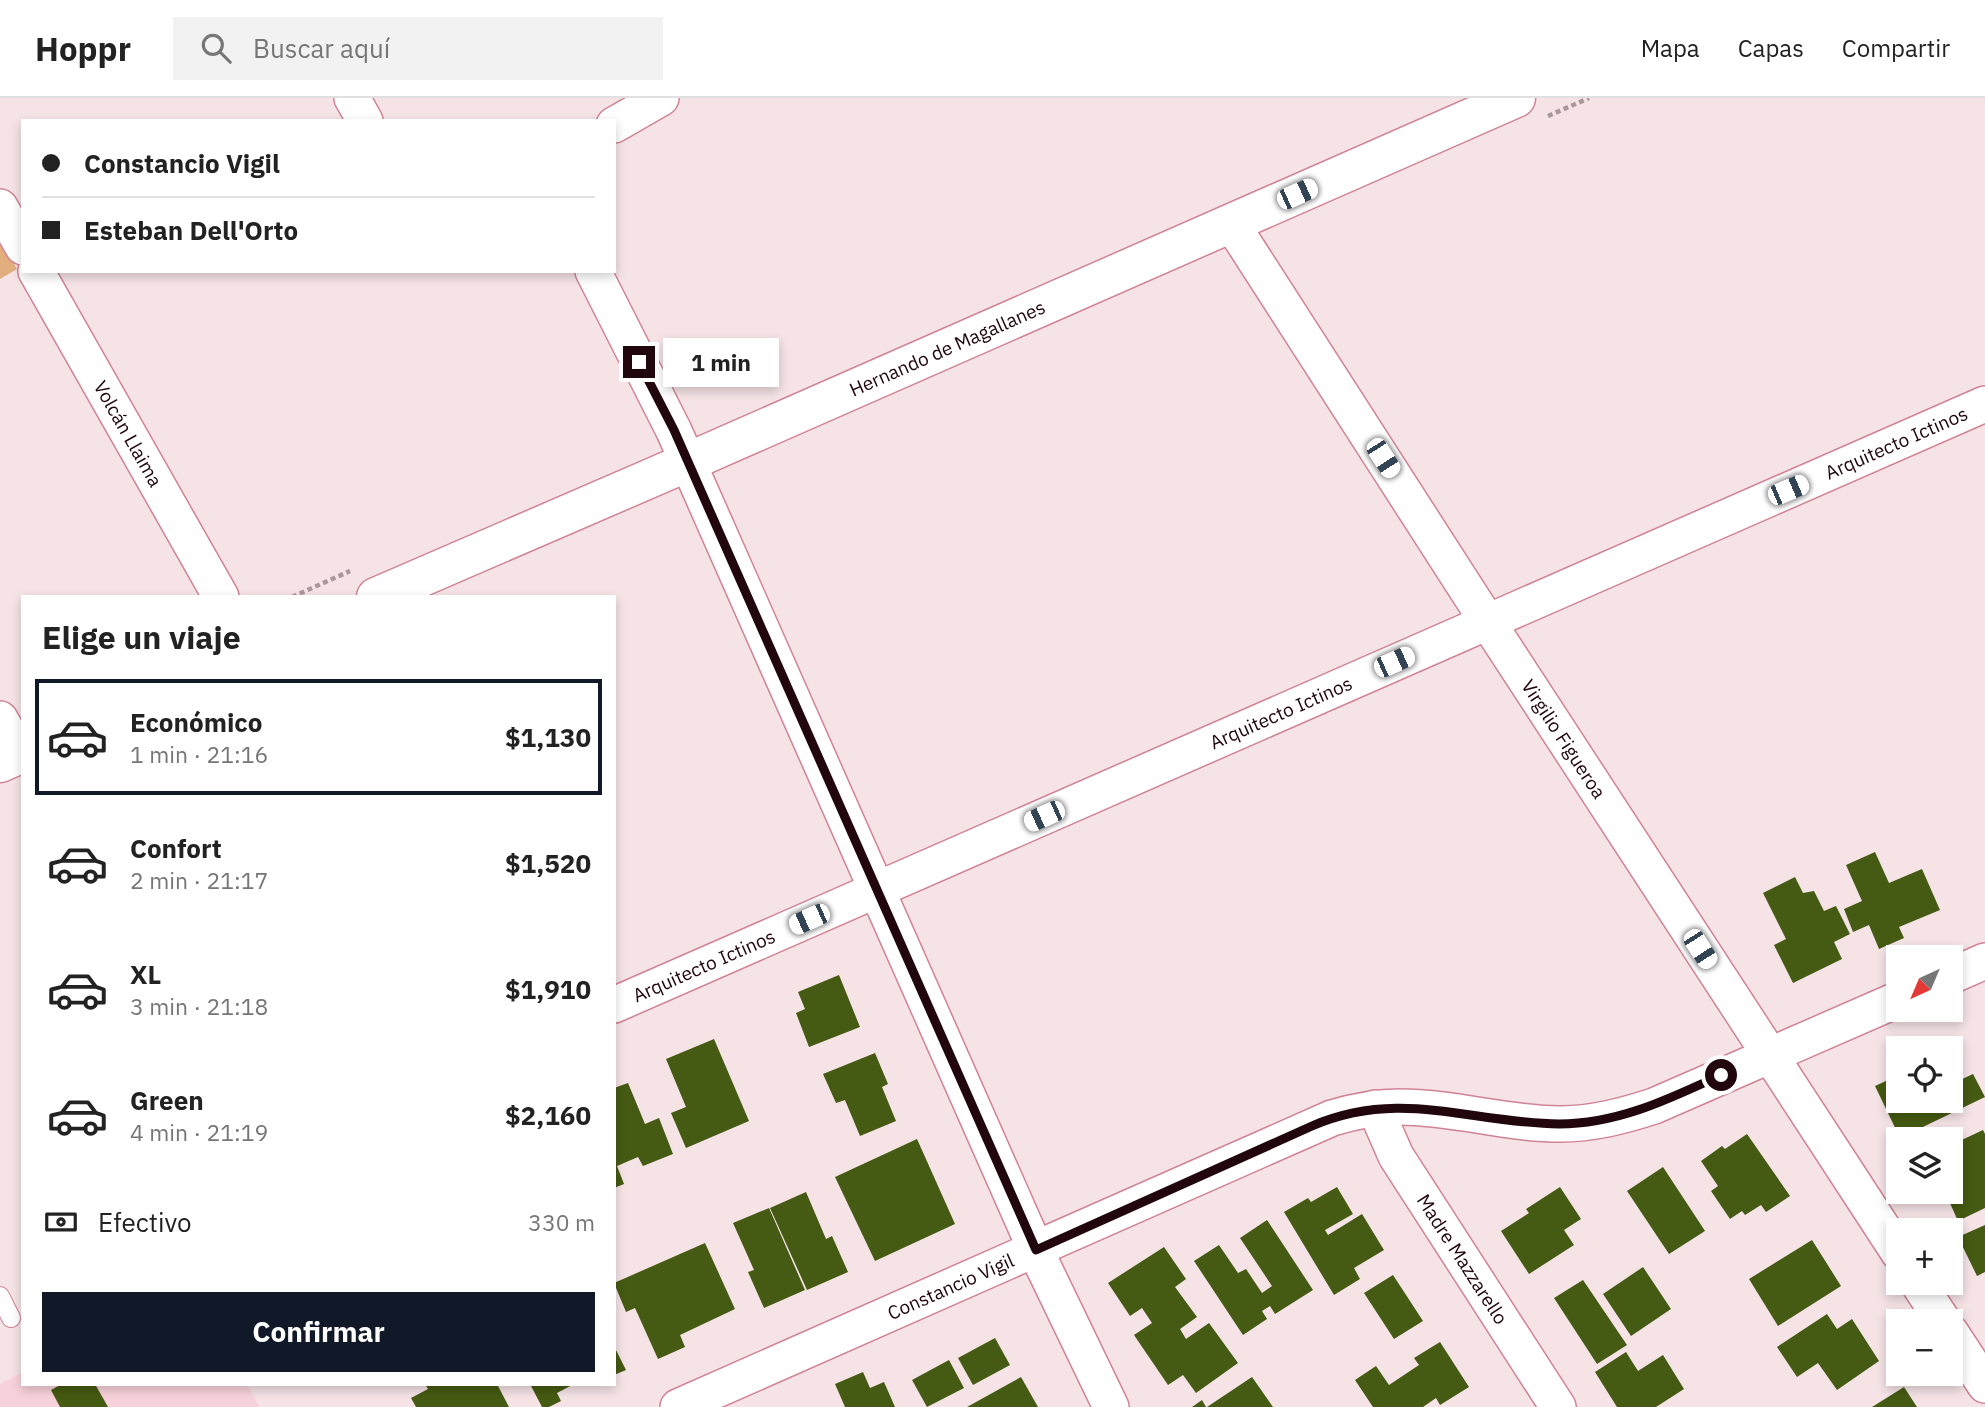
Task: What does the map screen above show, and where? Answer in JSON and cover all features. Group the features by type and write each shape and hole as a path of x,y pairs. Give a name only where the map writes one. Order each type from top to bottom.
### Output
{"main road":[{"name":"Hernando de Magallanes","path":"385,595 428,586 688,463 1516,98"}],"street":[{"path":"352,98 364,119"},
{"path":"616,124 661,98"},
{"path":"0,207 21,244"},
{"name":"Virgilio Figueroa","path":"1231,223 1886,1233"},
{"name":"Volcán Llaima","path":"37,273 220,595"},
{"path":"594,273 674,430 1036,1250 1111,1407"},
{"name":"Arquitecto Ictinos","path":"616,1004 1985,404"},
{"path":"0,719 14,757"},
{"path":"1964,970 1985,961"},
{"name":"Constancio Vigil","path":"678,1407 1332,1118 1375,1108 1429,1109 1531,1122 1591,1122 1623,1116 1886,1005"},
{"name":"Madre Mazzarello","path":"1375,1108 1396,1156 1558,1407"},
{"path":"1963,1351 1985,1385"}],"lane":[{"path":"0,1296 11,1318"}],"shaded area":[{"path":"0,240 17,269 0,279"},
{"path":"21,1373 21,1386 248,1386 260,1407 0,1407 0,1384"}],"building":[{"path":"1875,852 1889,883 1922,869 1940,910 1899,927 1904,938 1879,949 1869,925 1853,932 1844,909 1862,901 1846,865"},
{"path":"1795,877 1803,893 1814,891 1824,911 1836,906 1850,934 1834,942 1842,959 1793,983 1774,945 1786,939 1763,893"},
{"path":"839,975 860,1027 809,1047 796,1013 805,1009 798,992"},
{"path":"714,1039 749,1121 686,1148 671,1113 686,1107 666,1059"},
{"path":"875,1053 888,1084 882,1087 896,1121 860,1136 845,1100 836,1103 823,1074"},
{"path":"1973,1074 1985,1097 1963,1108 1963,1079"},
{"path":"1886,1081 1886,1109 1875,1086"},
{"path":"628,1083 645,1124 659,1118 673,1154 643,1166 638,1157 617,1166 624,1184 616,1187 616,1087"},
{"path":"1888,1113 1952,1113 1923,1127 1895,1127"},
{"path":"1983,1130 1985,1134 1985,1208 1963,1219 1957,1218 1950,1204 1963,1204 1963,1139"},
{"path":"1747,1134 1790,1196 1766,1212 1761,1205 1745,1215 1742,1211 1730,1219 1711,1191 1718,1186 1701,1161 1722,1146 1725,1149"},
{"path":"917,1139 955,1224 875,1261 835,1177"},
{"path":"1663,1167 1705,1231 1669,1254 1627,1191"},
{"path":"1337,1187 1353,1214 1325,1230 1328,1235 1362,1214 1384,1250 1354,1268 1360,1279 1334,1295 1284,1212 1308,1198 1311,1202"},
{"path":"1560,1187 1581,1219 1564,1230 1574,1245 1529,1274 1501,1231 1529,1213 1526,1209"},
{"path":"806,1192 826,1239 832,1236 848,1272 807,1290 770,1208"},
{"path":"769,1208 805,1290 764,1308 748,1272 754,1270 733,1223"},
{"path":"1267,1220 1313,1290 1275,1314 1270,1306 1262,1311 1267,1319 1243,1335 1194,1261 1219,1245 1238,1273 1246,1269 1262,1293 1272,1286 1240,1238"},
{"path":"1985,1225 1985,1272 1977,1276 1963,1247 1963,1235"},
{"path":"1812,1240 1841,1286 1778,1326 1749,1279"},
{"path":"705,1243 735,1309 680,1335 685,1347 658,1359 635,1308 626,1312 616,1282"},
{"path":"1164,1247 1186,1279 1175,1287 1197,1317 1180,1329 1186,1339 1209,1323 1238,1363 1196,1393 1183,1375 1168,1385 1134,1335 1152,1323 1142,1308 1130,1316 1108,1283"},
{"path":"1643,1267 1671,1309 1631,1336 1603,1294"},
{"path":"1393,1275 1423,1321 1394,1339 1364,1293"},
{"path":"1583,1280 1627,1345 1597,1364 1554,1298"},
{"path":"1827,1314 1837,1329 1852,1319 1879,1361 1837,1390 1818,1363 1797,1377 1777,1347"},
{"path":"995,1338 1010,1365 973,1385 958,1358"},
{"path":"1440,1342 1469,1387 1440,1405 1436,1398 1423,1407 1373,1407 1355,1380 1376,1366 1389,1385 1419,1365 1414,1358"},
{"path":"616,1350 626,1370 616,1374"},
{"path":"1626,1352 1638,1371 1663,1355 1684,1389 1656,1407 1617,1407 1595,1372"},
{"path":"949,1360 964,1388 927,1407 912,1380"},
{"path":"863,1372 870,1388 884,1382 895,1407 845,1407 835,1384"},
{"path":"1021,1377 1038,1407 967,1407"},
{"path":"1252,1377 1273,1407 1207,1407"},
{"path":"58,1386 96,1386 108,1407 60,1407 51,1390"},
{"path":"426,1386 498,1386 509,1407 416,1407 411,1398 428,1389"},
{"path":"531,1386 570,1386 557,1393 561,1401 549,1407 542,1407"},
{"path":"1904,1387 1917,1407 1872,1407"},
{"path":"1202,1400 1206,1407 1192,1407"}],"route":[{"path":"639,362 674,430 1036,1250 1312,1126 1353,1112 1402,1107 1531,1122 1591,1122 1623,1116 1654,1105 1721,1075"}]}
